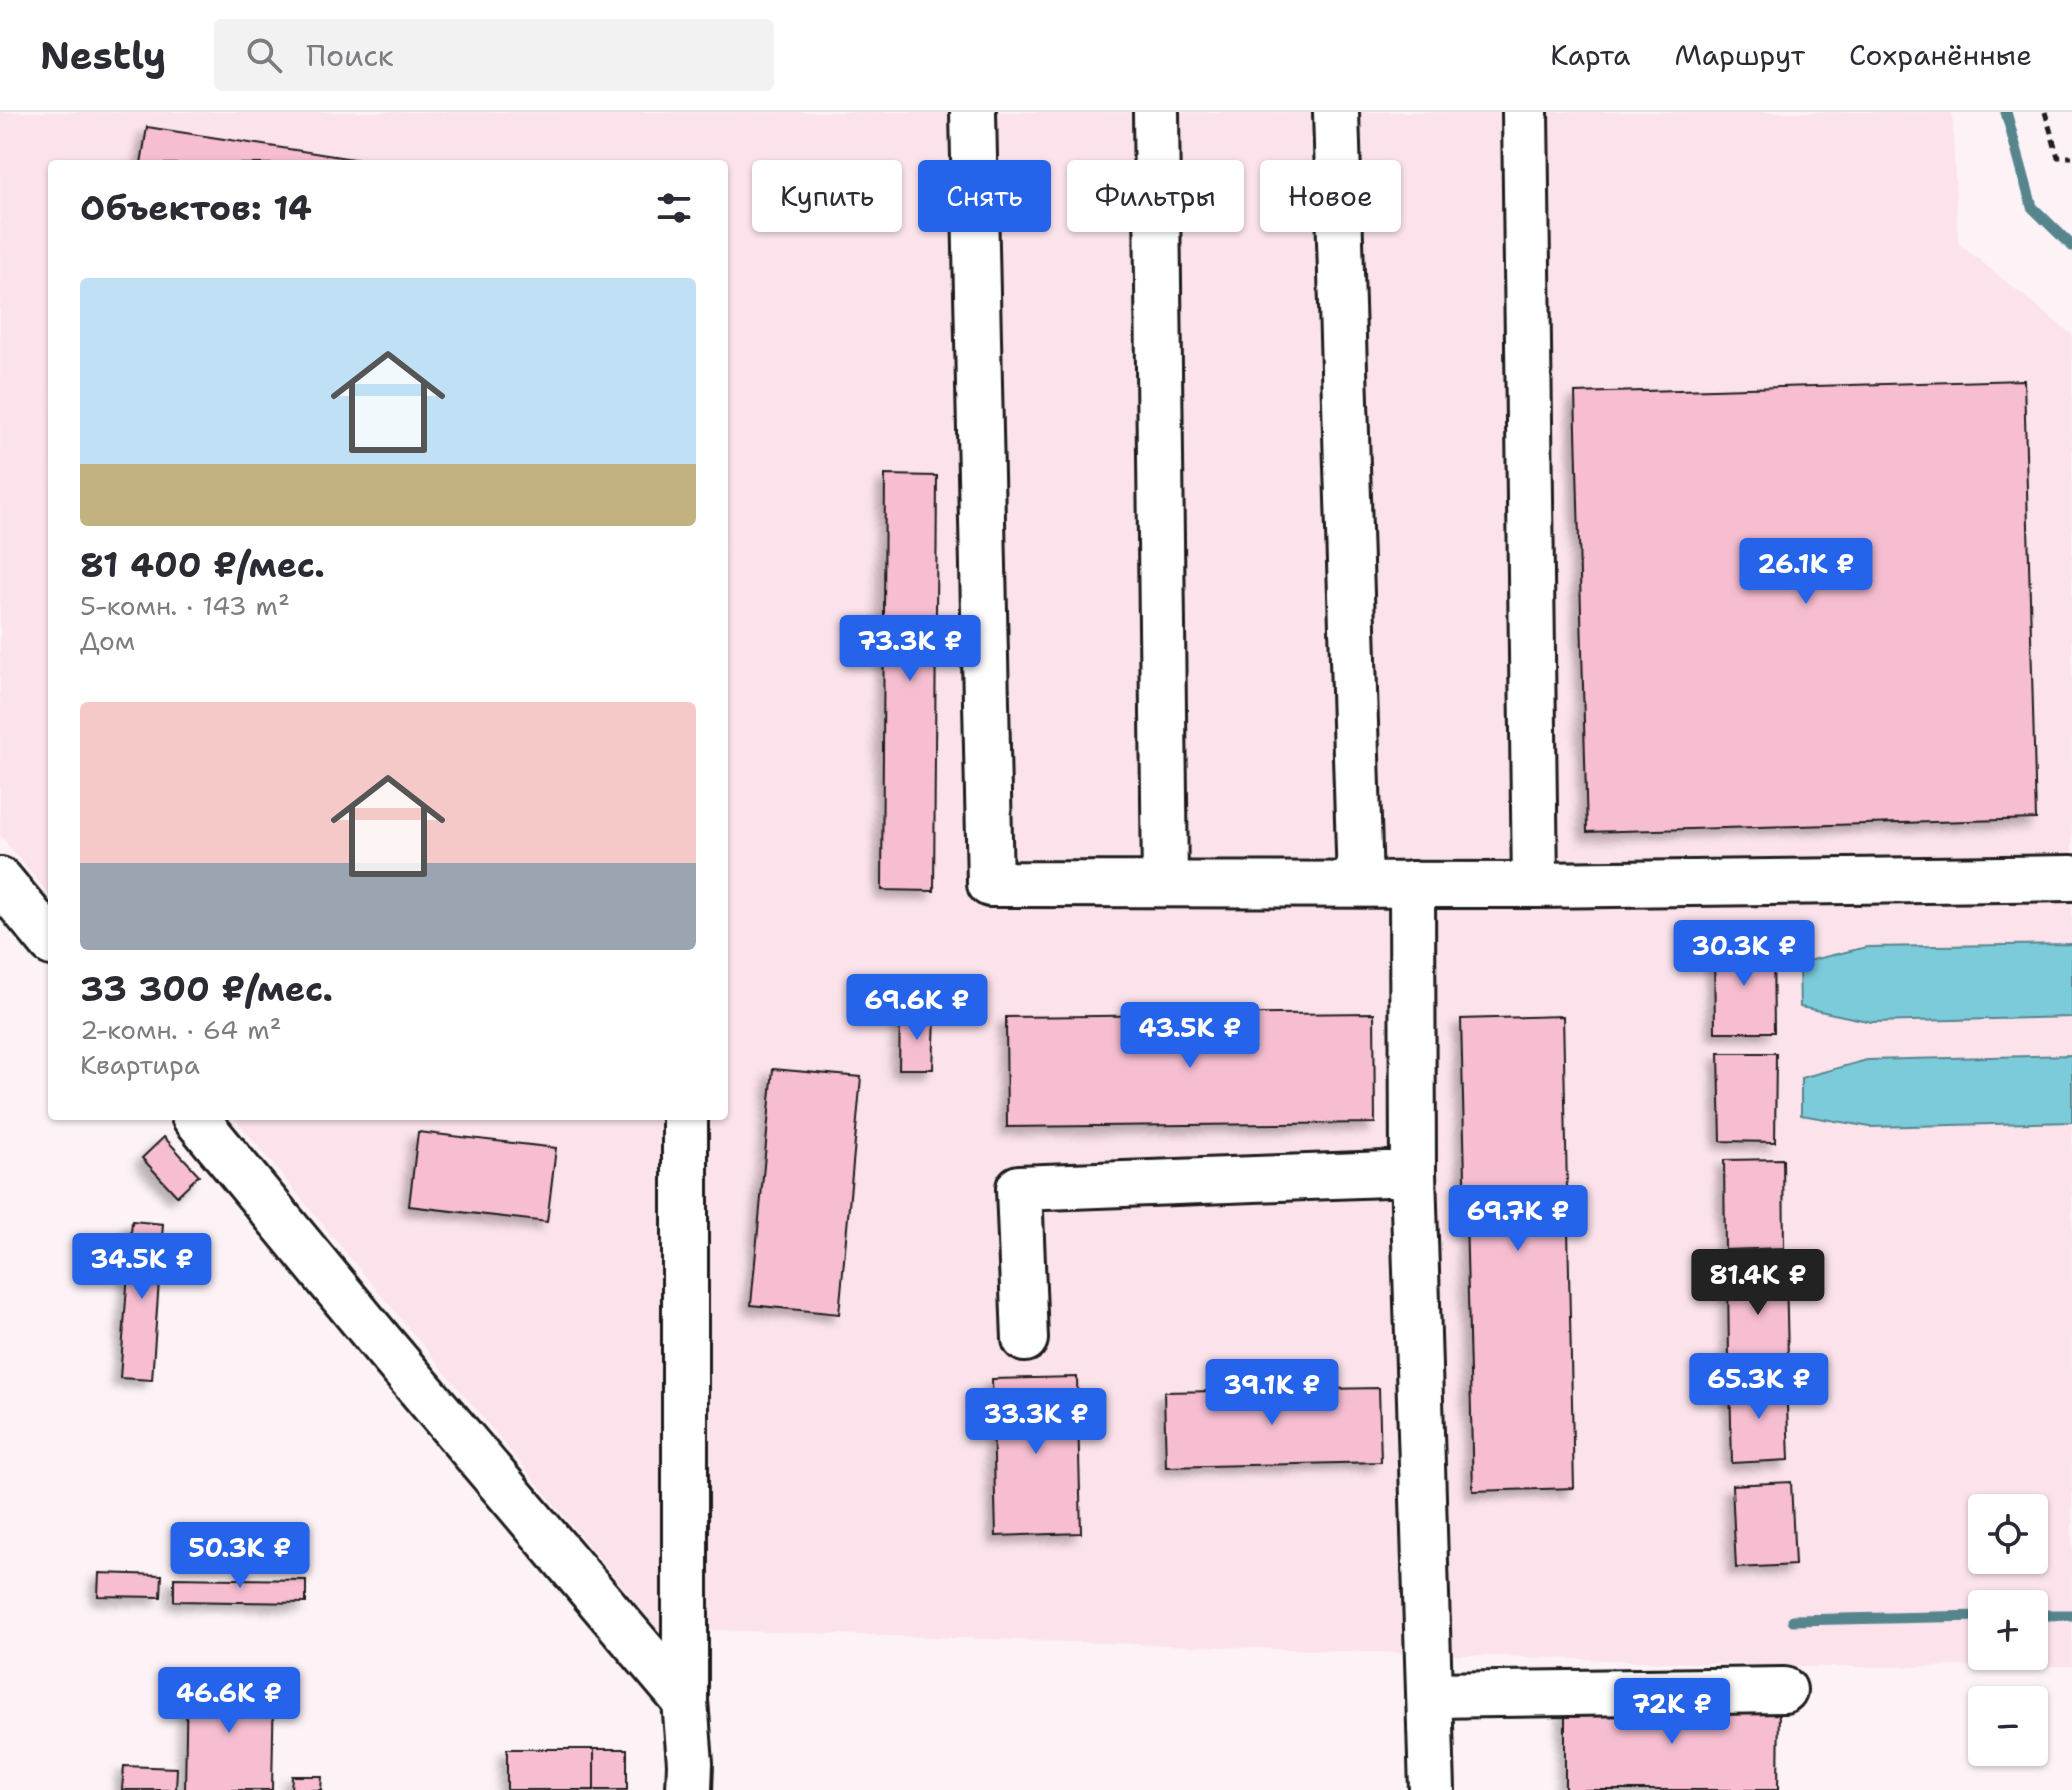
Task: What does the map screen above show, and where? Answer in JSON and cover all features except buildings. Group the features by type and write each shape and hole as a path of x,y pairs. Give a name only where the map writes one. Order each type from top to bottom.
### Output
{"street":[{"path":"973,112 990,884 1535,885 2072,878"},
{"path":"1156,112 1165,883"},
{"path":"1336,112 1360,884"},
{"path":"1525,112 1535,885"},
{"path":"0,880 48,938"},
{"path":"1412,884 1413,1173 1432,1790"},
{"path":"197,1120 383,1345 685,1701"},
{"path":"685,1120 685,1701 689,1790"},
{"path":"1025,1339 1019,1188 1413,1173"},
{"path":"1430,1695 1784,1690"}],"path":[{"path":"2045,112 2058,157 2072,157"}],"shaded area":[{"path":"0,112 1952,112 1958,243 2072,335 2072,1666 2048,1666 2048,1590 1968,1590 1968,1666 1824,1667 657,1628 236,1120 728,1120 728,160 48,160 48,893 0,835"}],"water":[{"path":"2072,944 2072,1017 1872,1022 1800,1007 1799,963 1867,947"},
{"path":"2072,1055 2072,1122 1870,1127 1801,1115 1801,1078 1867,1060"}],"waterway":[{"path":"2006,112 2032,207 2072,246"},
{"path":"2048,1615 2072,1615"},
{"path":"1793,1620 1968,1616"}]}
